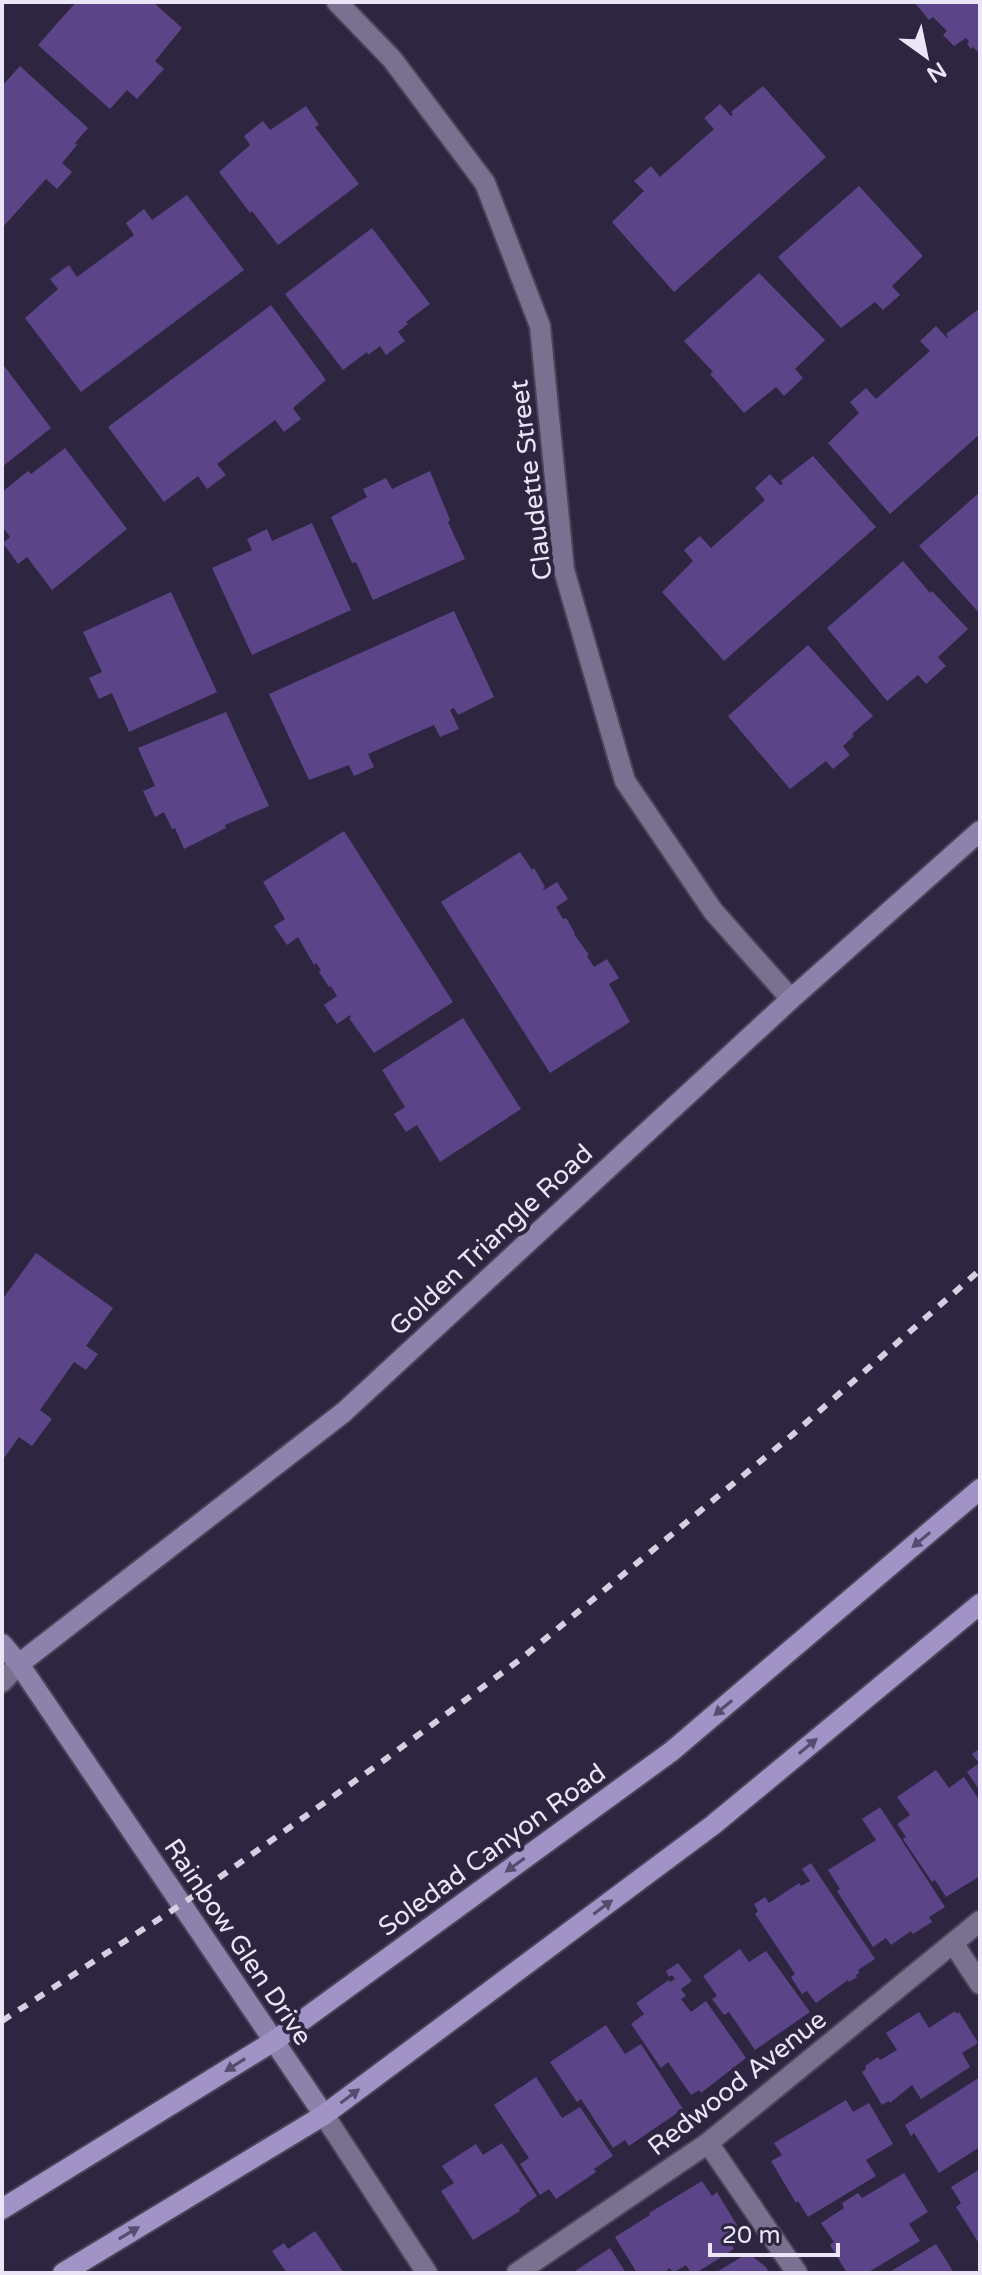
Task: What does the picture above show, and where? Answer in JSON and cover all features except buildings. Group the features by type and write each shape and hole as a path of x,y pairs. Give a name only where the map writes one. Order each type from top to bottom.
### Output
{"main road":[{"name":"Soledad Canyon Road","path":"2,2209 274,2041 672,1751 980,1489"},
{"path":"63,2273 324,2115 713,1825 980,1604"}],"street":[{"name":"Claudette Street","path":"337,2 392,59 485,183 540,326 564,570 625,781 713,911 791,999"},
{"name":"Golden Triangle Road","path":"19,1664 344,1412 791,999 980,831"},
{"name":"Rainbow Glen Drive","path":"2,1644 19,1664 274,2041 427,2273"},
{"path":"2,1682 19,1664"},
{"name":"Redwood Avenue","path":"517,2273 708,2143 980,1921"},
{"path":"953,1943 980,1984"},
{"path":"708,2143 797,2273"}],"railway":[{"path":"2,2021 182,1904 522,1658 791,1436 980,1270"}]}
